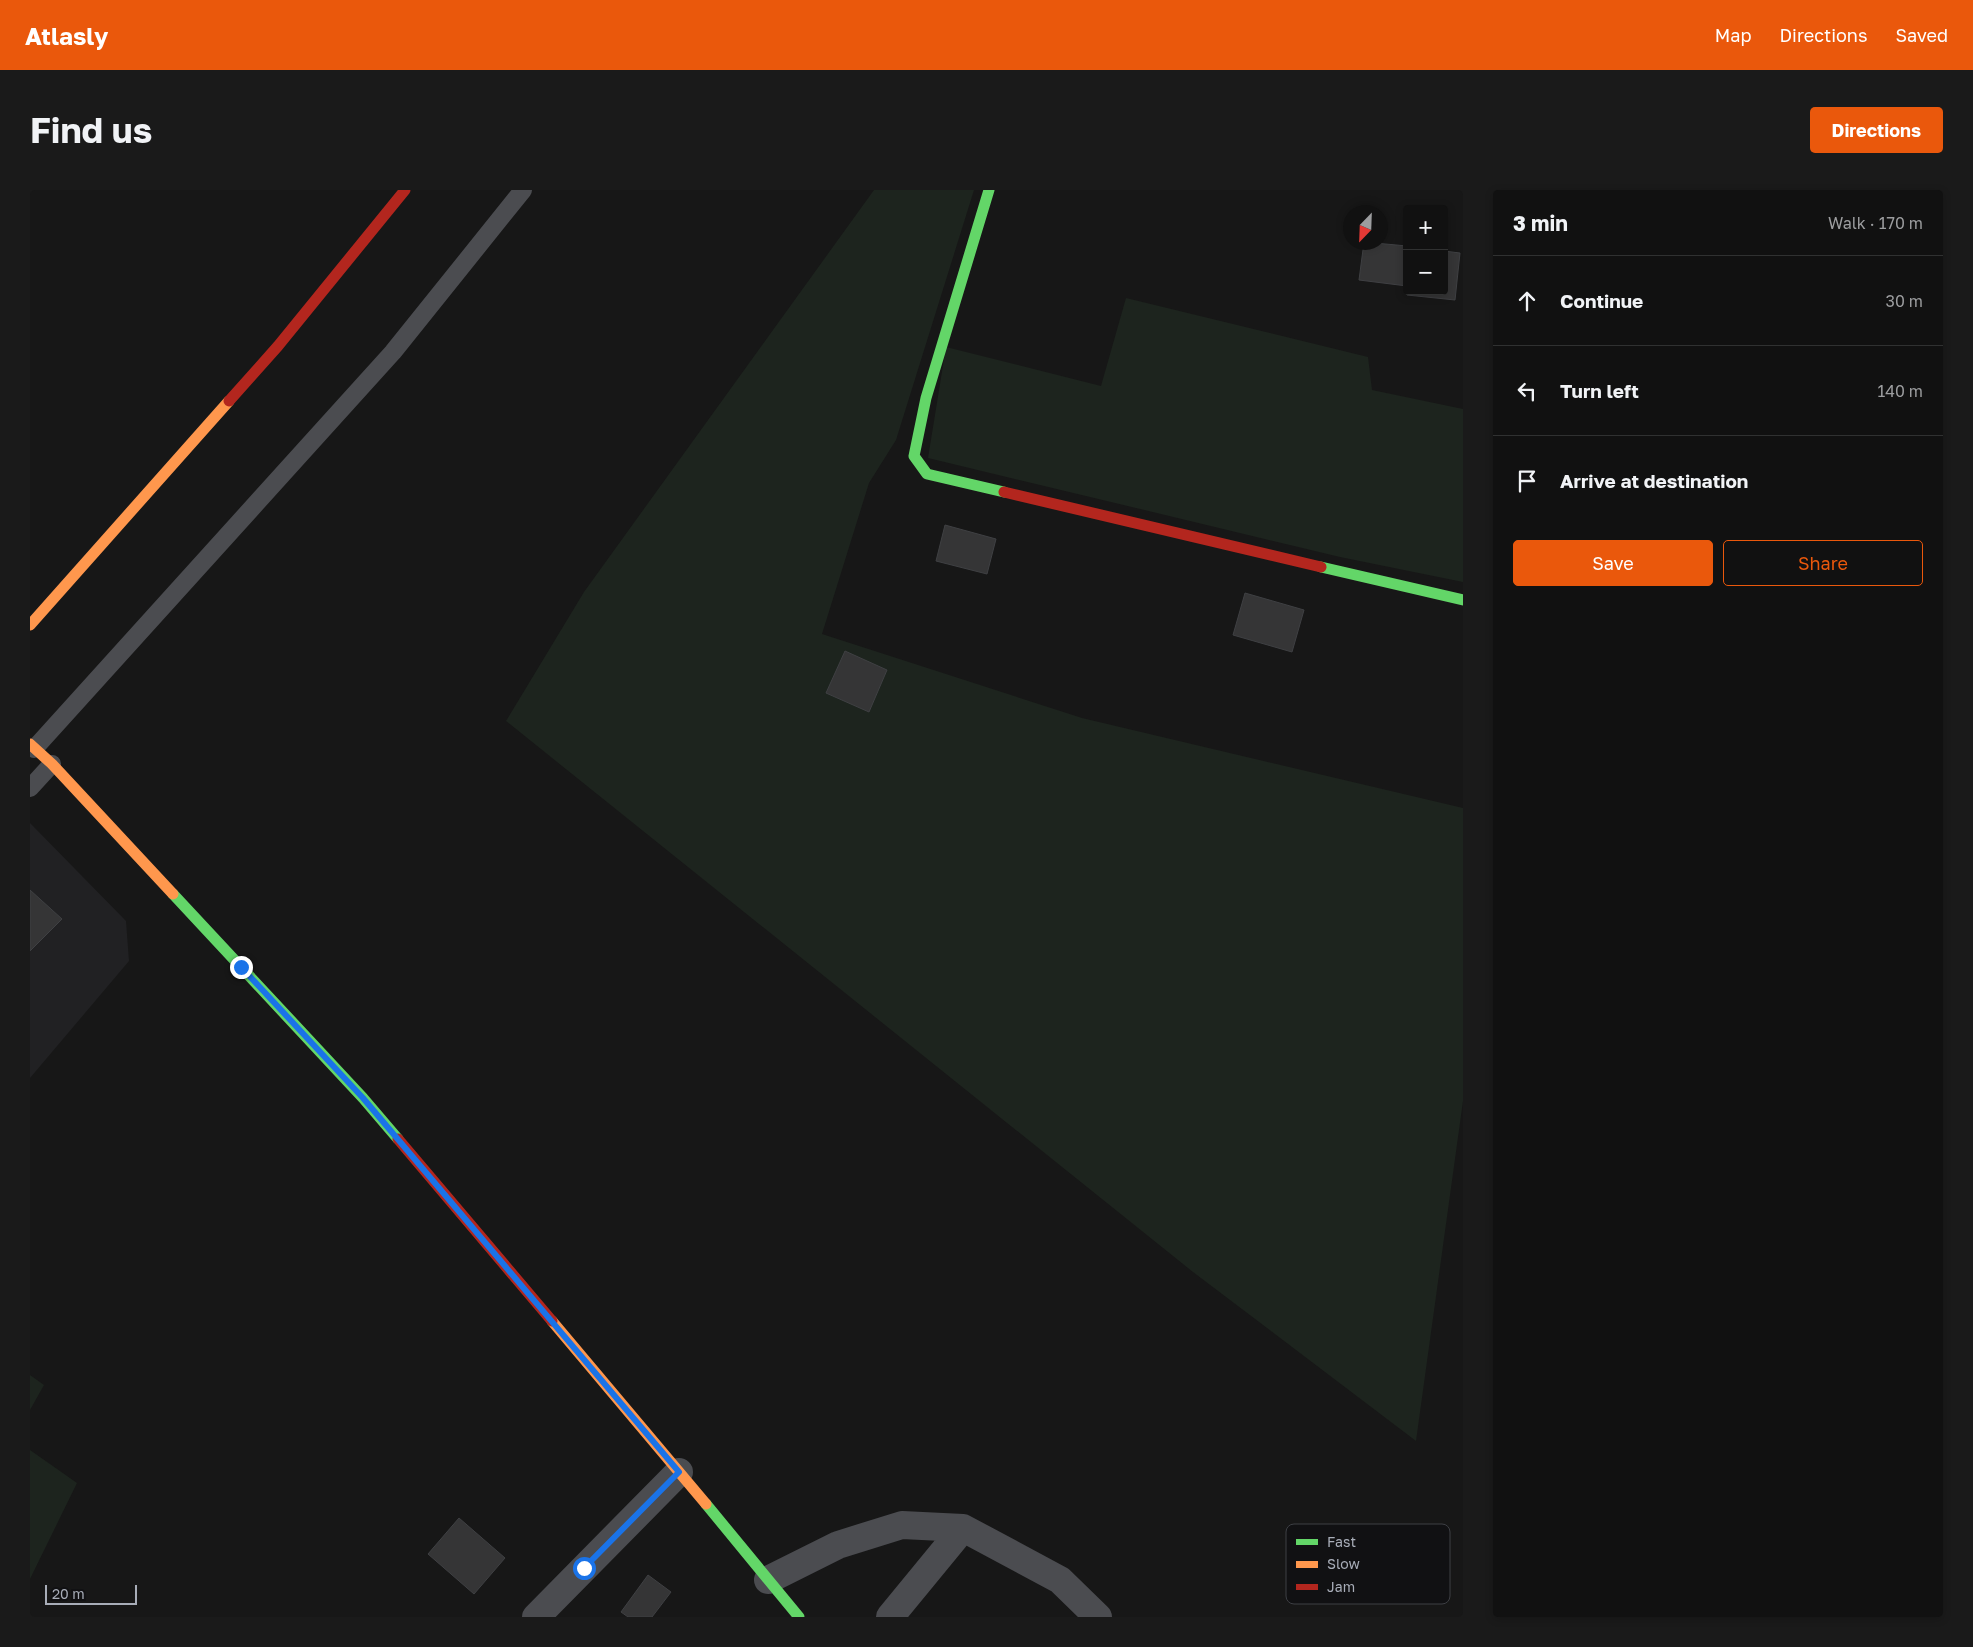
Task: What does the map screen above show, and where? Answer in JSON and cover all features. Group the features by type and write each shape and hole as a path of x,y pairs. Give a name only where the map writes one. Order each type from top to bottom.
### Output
{"street":[{"path":"30,625 278,346 405,190"},
{"path":"989,190 926,398 914,456 927,474 1463,600"},
{"path":"32,746 52,764 363,1098 799,1617"},
{"path":"536,1617 679,1472"},
{"path":"768,1580 838,1545 902,1525 963,1528 1060,1580 1098,1617"},
{"path":"890,1617 963,1528"}],"lane":[{"path":"32,746 393,352 523,190"},
{"path":"30,788 52,764"}],"shaded area":[{"path":"874,190 974,190 896,440 869,483 822,634 1082,718 1463,808 1463,1101 1416,1441 1193,1272 506,721 584,592"},
{"path":"1126,298 1368,357 1372,390 1463,409 1463,582 1340,557 928,458 946,347 1101,386"},
{"path":"30,823 126,921 129,961 30,1078"},
{"path":"30,1375 44,1385 30,1410"},
{"path":"30,1450 77,1483 30,1579"}],"building":[{"path":"1388,244 1403,246 1403,286 1359,280 1363,250 1388,250"},
{"path":"1448,252 1460,253 1455,300 1407,295 1448,295"},
{"path":"945,525 996,539 987,574 936,561"},
{"path":"1245,593 1304,610 1292,652 1233,635"},
{"path":"845,651 887,670 869,712 826,693"},
{"path":"30,890 62,919 30,951"},
{"path":"459,1518 505,1558 474,1594 428,1554"},
{"path":"648,1575 671,1592 652,1617 628,1617 621,1612"}],"traffic: fast":[{"path":"989,190 926,398 914,456 927,474 1004,492"},
{"path":"1321,567 1463,600"},
{"path":"173,894 363,1098 398,1139"},
{"path":"706,1504 799,1617"}],"traffic: slow":[{"path":"30,625 229,401"},
{"path":"30,744 52,764 173,894"},
{"path":"552,1321 706,1504"}],"traffic: jam":[{"path":"229,401 278,346 405,190"},
{"path":"1004,492 1321,567"},
{"path":"398,1139 552,1321"}],"route":[{"path":"241,967 363,1098 679,1472 584,1568"}]}
